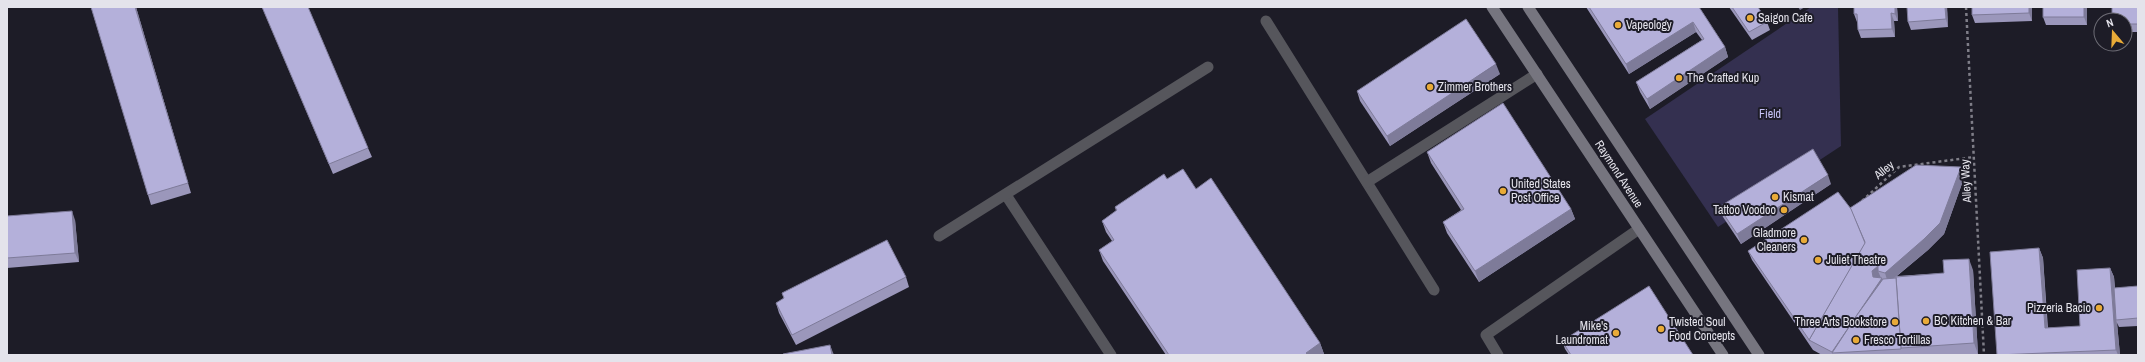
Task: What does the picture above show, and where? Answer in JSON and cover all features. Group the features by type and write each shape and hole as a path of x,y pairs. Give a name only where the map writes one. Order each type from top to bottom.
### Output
{"main road":[{"name":"Raymond Avenue","path":"1492,7 1723,355"},
{"name":"Raymond Avenue","path":"1528,7 1759,355"}],"lane":[{"path":"1266,21 1434,290"},
{"path":"939,236 1208,67"},
{"path":"1367,182 1537,74"},
{"path":"1006,195 1111,355"},
{"path":"1498,355 1486,335 1639,229"}],"path":[{"name":"Alley Way","path":"1966,7 1984,355"},
{"name":"Alley","path":"1859,204 1899,167 1974,156"}],"green space":[{"name":"Field","path":"1811,7 1838,7 1841,146 1718,227 1645,119"}],"building":[{"path":"91,7 135,7 188,183 148,195"},
{"path":"262,7 308,7 368,148 329,164"},
{"path":"1589,7 1699,7 1725,47 1647,99 1636,82 1704,39 1693,22 1626,64"},
{"name":"Saigon Cafe","path":"1732,7 1758,7 1767,22 1749,32"},
{"path":"1854,7 1895,7 1895,14 1891,13 1892,29 1858,30 1857,14 1854,14"},
{"path":"1907,7 1945,7 1946,19 1908,22"},
{"path":"1972,7 2029,7 2029,13 1972,15"},
{"path":"2043,7 2084,7 2084,17 2043,17"},
{"path":"2112,7 2138,7 2138,24 2133,24 2133,12 2112,12"},
{"name":"Zimmer Brothers","path":"1466,19 1496,64 1387,136 1357,91"},
{"name":"United States Post Office","path":"1503,103 1571,209 1475,271 1443,222 1464,209 1427,152"},
{"name":"Kismat","path":"1813,149 1828,175 1737,234 1719,207"},
{"path":"1916,165 1961,167 1940,223 1885,273 1878,271 1878,266 1872,271 1873,277 1882,278 1832,352 1809,340 1865,242 1850,208"},
{"path":"1183,169 1196,189 1211,178 1320,343 1306,353 1308,355 1169,355 1099,250 1114,240 1102,221 1117,210 1115,207 1164,174 1167,179"},
{"path":"1838,192 1851,209 1865,243 1809,340 1748,251"},
{"path":"72,211 75,253 7,258 7,216"},
{"path":"887,240 906,277 792,335 776,303 784,298 782,293"},
{"path":"2039,248 2045,328 2080,326 2077,270 2110,268 2116,350 1997,355 1990,252"},
{"path":"1969,259 1974,343 1901,348 1896,277 1944,273 1943,260"},
{"path":"1896,278 1901,349 1832,353 1883,279"},
{"path":"1649,286 1693,355 1571,355 1562,341"},
{"path":"2138,286 2138,318 2116,320 2114,288"},
{"path":"830,345 832,355 783,355 783,354"}],"place":[{"name":"Saigon Cafe","path":"1750,18"},
{"name":"Vapeology","path":"1618,25"},
{"name":"The Crafted Kup","path":"1679,78"},
{"name":"Zimmer Brothers","path":"1430,87"},
{"name":"United States Post Office","path":"1503,191"},
{"name":"Kismat","path":"1775,197"},
{"name":"Tattoo Voodoo","path":"1784,210"},
{"name":"Gladmore Cleaners","path":"1804,240"},
{"name":"Juliet Theatre","path":"1818,260"},
{"name":"Pizzeria Bacio","path":"2099,308"},
{"name":"BC Kitchen & Bar","path":"1926,321"},
{"name":"Three Arts Bookstore","path":"1895,322"},
{"name":"Twisted Soul Food Concepts","path":"1661,329"},
{"name":"Mike's Laundromat","path":"1616,333"},
{"name":"Fresco Tortillas","path":"1856,340"}]}
